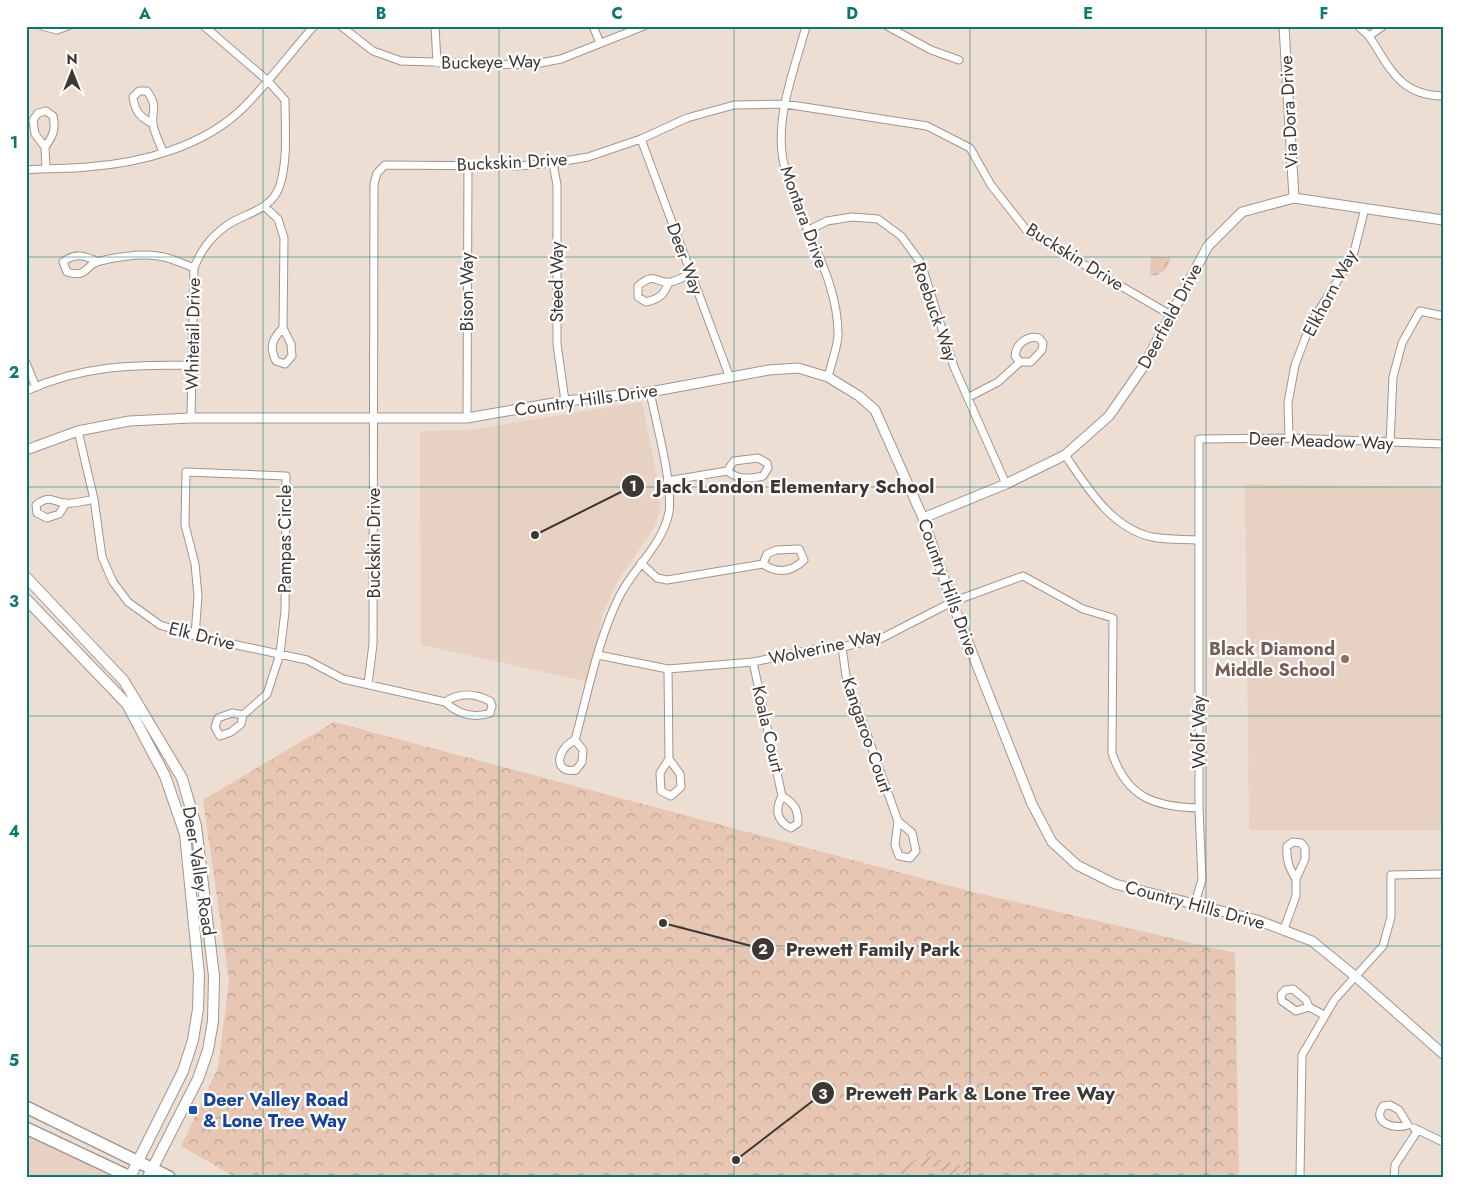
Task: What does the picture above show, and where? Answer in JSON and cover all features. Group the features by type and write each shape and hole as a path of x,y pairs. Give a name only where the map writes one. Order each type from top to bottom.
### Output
{"main road":[{"name":"Deer Valley Road","path":"26,577 124,681 182,778 196,826 214,976 212,1021 208,1050 198,1079 150,1173"},
{"name":"Deer Valley Road","path":"26,599 127,704 165,776 185,834 199,975 198,1009 193,1040 183,1071 130,1177"},
{"path":"26,1107 138,1161 150,1173 169,1177"},
{"path":"26,1128 130,1177"}],"street":[{"path":"42,26 57,30 68,26"},
{"name":"Whitetail Drive","path":"191,418 194,268 202,248 215,236 228,225 264,206 280,187 285,160 285,100 268,81 204,26"},
{"path":"26,170 87,167 138,160 197,139 222,126 243,108 314,26"},
{"name":"Buckeye Way","path":"341,26 374,51 401,61 530,65 561,59 644,26"},
{"path":"435,26 437,63"},
{"path":"593,26 600,43"},
{"name":"Montara Drive","path":"806,26 785,104 782,132 783,160 807,231 834,295 838,338 828,377"},
{"path":"887,26 931,50 959,60"},
{"name":"Via Dora Drive","path":"1284,26 1294,198"},
{"path":"1358,26 1369,36 1400,82 1413,92 1443,96"},
{"path":"1369,36 1383,26"},
{"path":"153,124 140,116 134,107 133,97 139,91 147,91 153,99 155,111 153,124 163,152"},
{"name":"Buckskin Drive","path":"368,684 374,644 374,184 377,173 385,165 554,163 588,156 641,139 687,118 734,105 785,104 927,126 970,148 991,185 1028,232 1169,314"},
{"path":"45,147 53,136 55,126 53,116 46,111 38,113 32,120 35,134 45,147 46,168"},
{"name":"Deer Way","path":"641,139 730,378"},
{"name":"Steed Way","path":"554,163 557,185 557,344 565,401"},
{"name":"Bison Way","path":"467,418 468,165"},
{"name":"Deerfield Drive","path":"923,518 1006,484 1065,455 1110,416 1143,367 1169,314 1208,246 1242,212 1294,198 1443,220"},
{"path":"264,206 278,219 284,238 283,328 292,344 292,356 285,364 276,361 271,347 273,338 283,328"},
{"name":"Elkhorn Way","path":"1288,438 1288,403 1295,365 1311,323 1353,256 1365,208"},
{"name":"Roebuck Way","path":"807,231 827,221 852,217 878,219 901,236 921,263 954,367 969,397 1006,484"},
{"path":"96,261 118,257 158,256 194,268"},
{"path":"669,282 665,292 657,299 646,302 638,297 638,286 645,280 654,278 669,282 690,274"},
{"path":"1390,444 1393,377 1402,343 1420,311 1443,316"},
{"path":"969,397 998,382 1020,362"},
{"path":"26,364 36,387"},
{"path":"26,391 71,375 118,365 193,364"},
{"name":"Country Hills Drive","path":"26,450 78,431 129,421 191,418 467,418 565,401 650,392 769,370 798,368 828,377 858,396 875,410 923,518 952,602 1032,804 1052,842 1077,865 1115,884 1284,929 1312,941 1443,1054"},
{"path":"575,740 598,655 619,598 659,539 669,512 667,481 650,392"},
{"name":"Elk Drive","path":"78,431 94,499 102,557 113,582 128,602 160,626 195,636 307,660 343,679 445,702"},
{"name":"Deer Meadow Way","path":"1199,439 1288,438 1390,444 1443,444"},
{"name":"Wolf Way","path":"1194,905 1202,880 1199,808 1199,439"},
{"path":"1065,455 1092,495 1117,521 1151,537 1198,540"},
{"path":"667,481 727,472 736,478 750,479 763,476 768,468 767,463 758,458 734,461 727,472"},
{"name":"Pampas Circle","path":"195,636 198,596 195,564 185,525 186,472 286,476 285,610 280,654"},
{"path":"66,504 94,499"},
{"path":"641,563 657,578 667,580 763,564 772,570 783,571 796,567 804,560 799,549 791,549 767,554 763,564"},
{"name":"Wolverine Way","path":"598,655 668,669 753,662 842,647 882,638 952,602 1023,576 1083,609 1113,618 1112,753 1118,771 1148,801 1176,808 1199,808"},
{"name":"Kangaroo Court","path":"842,647 846,676 898,821 895,845 899,856 910,858 916,851 914,839 912,833 898,821"},
{"path":"243,715 267,694 280,654"},
{"name":"Koala Court","path":"753,662 782,796"},
{"path":"668,669 669,759 660,773 661,791 671,796 681,787 680,774 669,759"},
{"path":"466,694 490,701 492,706 490,713 482,716 466,715 455,712 445,702 456,695 466,694"},
{"path":"1284,929 1296,896 1296,879 1305,859 1305,848 1301,843 1293,842 1287,846 1286,856 1288,866 1296,879"},
{"path":"1300,1177 1302,1055 1335,999 1383,946 1391,917 1391,875 1443,874"},
{"path":"1308,1007 1324,1015"},
{"path":"1408,1125 1443,1142"},
{"path":"1394,1177 1395,1165 1418,1130"}],"shaded area":[{"path":"642,402 657,476 660,507 655,526 617,582 603,613 589,682 421,645 420,431 468,430"},
{"name":"Black Diamond Middle School","path":"1245,484 1443,487 1443,830 1249,830"},
{"path":"26,1133 113,1177 26,1177"}],"green space":[{"path":"1151,257 1170,257 1164,271 1158,275 1150,275"},
{"path":"334,722 977,893 1235,953 1239,1177 235,1177 181,1146 218,1068 229,981 203,800"},
{"path":"924,1155 974,1169 974,1173 968,1176 960,1171 953,1177 946,1177 943,1172 933,1167 929,1162 924,1166 912,1166 907,1173 908,1177 903,1177 898,1172 897,1170"}],"place":[{"name":"Jack London Elementary School","path":"535,535"},
{"name":"Black Diamond Middle School","path":"1345,659"},
{"name":"Prewett Family Park","path":"663,923"},
{"name":"Deer Valley Road & Lone Tree Way","path":"193,1110"},
{"name":"Prewett Park & Lone Tree Way","path":"736,1160"}]}
